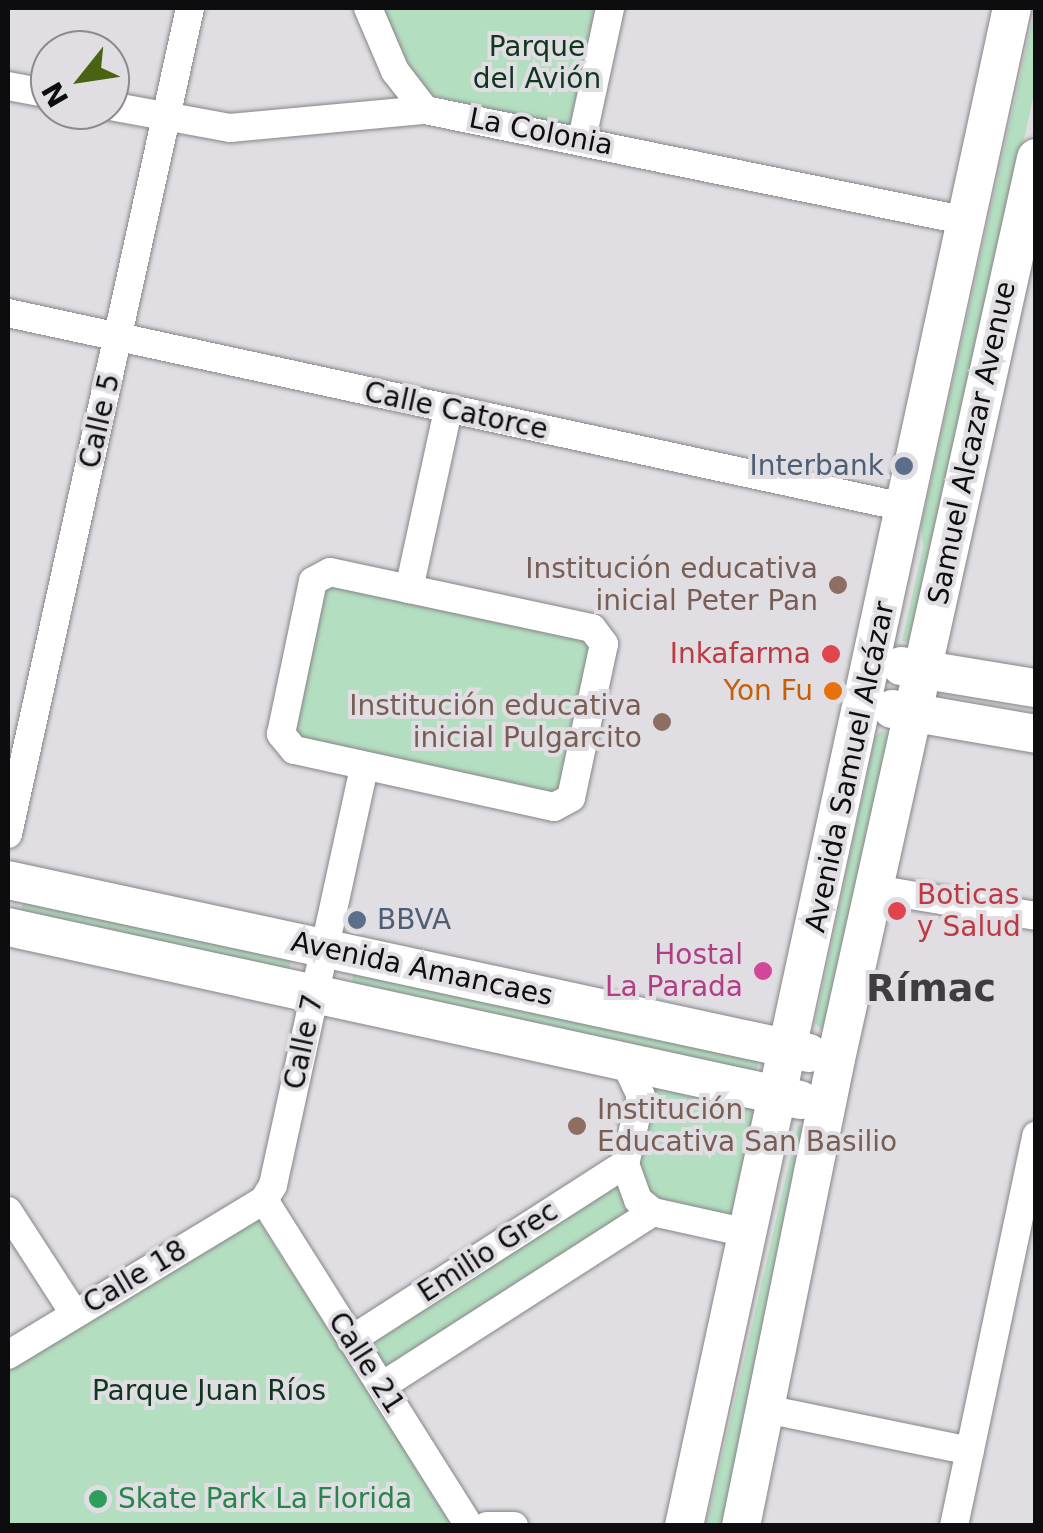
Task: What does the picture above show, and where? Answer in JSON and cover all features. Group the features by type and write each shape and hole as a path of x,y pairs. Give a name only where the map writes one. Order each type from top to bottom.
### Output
{"main road":[{"name":"Avenida Samuel Alcázar","path":"684,1526 866,701 1012,8"},
{"name":"Samuel Alcazar Avenue","path":"923,670 1036,158"},
{"path":"874,660 1036,688"},
{"name":"Avenida Samuel Alcázar","path":"741,1526 836,1058 923,670"},
{"path":"866,701 914,716 1036,734"},
{"name":"Avenida Amancaes","path":"8,880 836,1058"},
{"name":"Avenida Amancaes","path":"8,926 827,1105"}],"street":[{"name":"Calle 5","path":"8,834 121,337 190,8"},
{"path":"368,8 395,71 425,110"},
{"path":"582,139 610,8"},
{"name":"La Colonia","path":"130,110 230,128 425,110 582,139 967,221"},
{"name":"Calle Catorce","path":"8,313 904,507"},
{"path":"408,589 448,410"},
{"path":"330,572 408,589 592,628 604,644 571,798 554,807 364,766 294,750 281,734 313,581 330,572"},
{"name":"Calle 7","path":"264,1200 273,1184 364,766"},
{"path":"875,889 1036,916"},
{"path":"625,1062 641,1096 625,1164 627,1182 653,1212 722,1225 746,1246"},
{"path":"954,1526 1036,1136"},
{"name":"Emilio Grec","path":"351,1340 625,1164"},
{"name":"Calle 18","path":"8,1356 264,1200"},
{"name":"Calle 21","path":"264,1200 470,1526"},
{"path":"8,1210 74,1314"},
{"name":"Emilio Grec","path":"382,1386 653,1212"},
{"path":"766,1409 970,1451"},
{"path":"487,1526 514,1526"}],"green space":[{"name":"Parque del Avión","path":"380,8 606,8 571,130 424,93"},
{"path":"1035,8 1035,89 914,645 902,641 923,547 921,526"},
{"path":"327,581 591,637 558,794 294,738"},
{"path":"882,731 893,736 826,1034 815,1023 875,737"},
{"path":"24,898 291,960 288,973 21,912"},
{"path":"353,972 757,1058 758,1066 754,1073 352,988"},
{"path":"650,1083 746,1103 756,1115 740,1217 658,1202 637,1177"},
{"path":"798,1124 803,1130 730,1525 706,1526"},
{"path":"614,1185 622,1185 635,1210 384,1369 372,1342"},
{"name":"Parque Juan Ríos","path":"252,1211 449,1514 447,1526 8,1526 8,1361"}],"place":[{"name":"Interbank","path":"904,466"},
{"name":"Institución educativa inicial Peter Pan","path":"838,585"},
{"name":"Inkafarma","path":"831,654"},
{"name":"Yon Fu","path":"833,691"},
{"name":"Institución educativa inicial Pulgarcito","path":"662,722"},
{"name":"Boticas y Salud","path":"897,911"},
{"name":"BBVA","path":"357,920"},
{"name":"Hostal La Parada","path":"763,971"},
{"name":"Institución Educativa San Basilio","path":"577,1126"},
{"name":"Skate Park La Florida","path":"98,1499"}],"district":[{"name":"Rímac","path":"931,989"}]}
